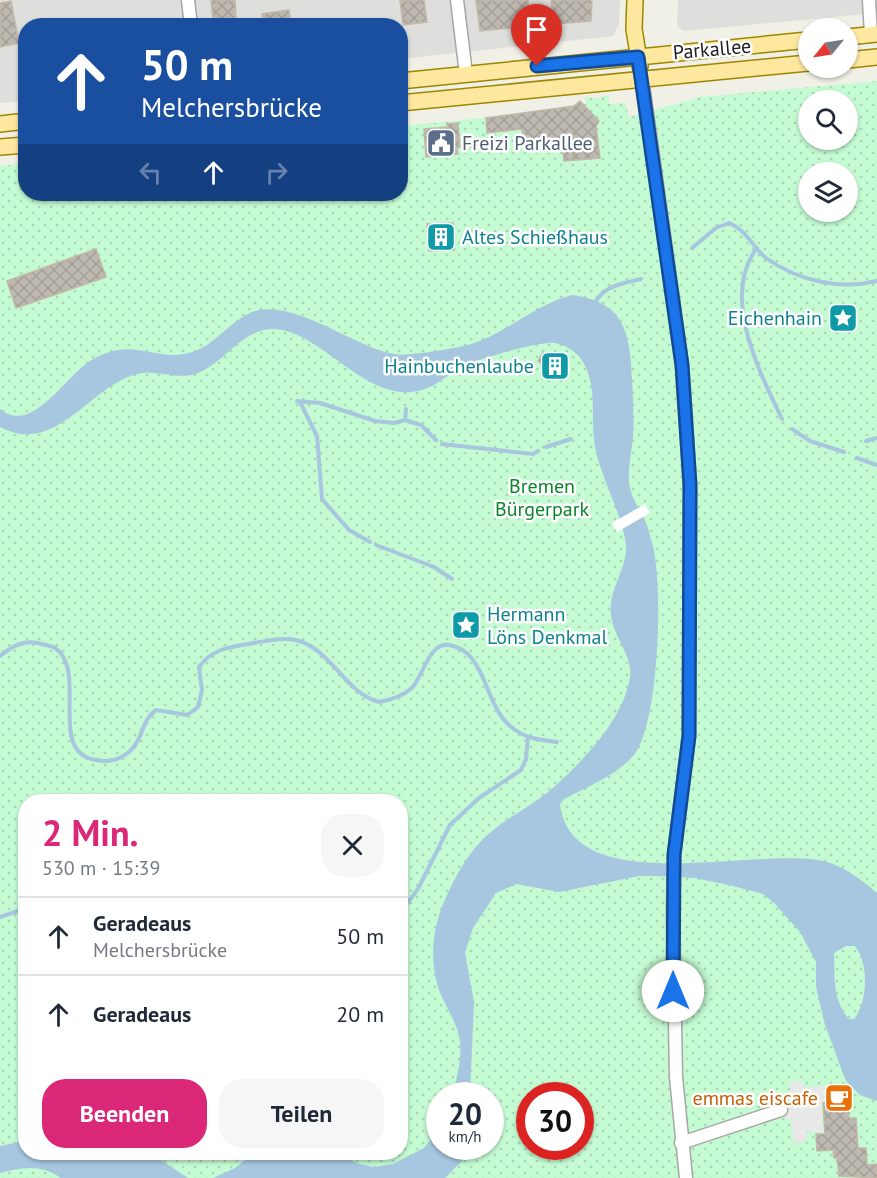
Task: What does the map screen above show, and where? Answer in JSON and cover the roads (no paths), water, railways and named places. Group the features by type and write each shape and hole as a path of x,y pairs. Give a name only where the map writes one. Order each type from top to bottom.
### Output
{"main road":[{"path":"635,0 634,29 642,78"},
{"path":"858,36 874,35"},
{"name":"Parkallee","path":"408,80 798,41"},
{"path":"858,59 877,57"},
{"name":"Parkallee","path":"408,102 798,64"},
{"path":"0,124 18,122"},
{"path":"0,147 18,146"}],"street":[{"path":"188,0 190,18"},
{"path":"458,0 466,74"},
{"path":"869,0 874,35"},
{"path":"642,78 682,365 690,485 689,736 674,855 673,886 673,1011 681,1143 686,1178"},
{"path":"681,1143 781,1110"}],"water":[{"path":"572,295 603,305 621,322 626,334 631,362 633,438 629,483 653,546 658,591 654,683 644,735 636,752 621,767 593,785 564,799 560,804 572,834 598,852 633,861 674,863 797,858 827,862 860,879 877,893 877,1101 860,1095 846,1081 825,1025 816,987 816,962 800,932 774,903 763,894 729,885 695,878 656,876 639,876 559,892 517,884 496,893 473,928 465,953 474,1002 471,1082 456,1082 460,1056 459,1037 441,995 434,970 435,932 442,907 463,865 483,839 567,775 602,737 620,708 630,677 629,661 615,631 611,615 612,598 625,558 623,528 596,451 590,380 585,365 575,352 555,343 521,348 463,366 430,387 411,392 391,390 372,383 300,336 282,330 264,330 245,338 213,365 195,374 181,376 144,373 120,381 55,427 38,433 20,434 0,427 0,409 12,415 24,415 36,410 80,369 106,353 132,349 166,355 192,352 207,345 241,318 264,309 282,310 301,316 377,349 403,355 452,348 480,341 539,309","holes":["846,946 855,946 860,953 865,972 864,992 859,1011 854,1019 849,1019 837,996 834,953"]},
{"path":"18,1142 18,1160 161,1160 188,1178 61,1178 46,1170 31,1168 0,1173 0,1146"},
{"path":"426,1145 426,1160 463,1160 445,1178 213,1178 235,1168 245,1160 351,1160 374,1167 408,1160 408,1156"}],"waterway":[{"path":"692,248 716,228 729,223 745,234 766,258 792,273 834,284 863,284 877,281"},
{"path":"757,248 747,267 742,288 743,311 747,334 755,357 782,419"},
{"path":"594,305 602,293 608,289 641,279"},
{"path":"297,401 320,403 375,421 394,423 405,420 421,425 436,440"},
{"path":"300,402 317,436 322,499 349,530 370,542"},
{"path":"405,420 406,409"},
{"path":"792,429 810,441 844,452"},
{"path":"866,441 877,438"},
{"path":"546,447 571,439"},
{"path":"442,444 533,454 538,451"},
{"path":"857,458 877,465"},
{"path":"376,545 434,567 452,579"},
{"path":"0,656 24,643 36,643 55,648 64,659 69,674 70,728 73,743 81,754 99,761 117,759 130,751 156,710 187,715 198,707 202,690 199,667 215,653 234,646 284,639 303,642 315,649 355,688 366,697 379,702 396,697 412,688 431,654 442,645 462,649 479,669 496,708 504,720 524,735 557,742"},
{"path":"408,902 418,889 450,825 479,798 521,770 526,759 528,737"},
{"path":"0,917 18,911"}],"place":[{"name":"Freizi Parkallee","path":"441,143"},
{"name":"Altes Schießhaus","path":"441,237"},
{"name":"Eichenhain","path":"843,318"},
{"name":"Hainbuchenlaube","path":"555,366"},
{"name":"Hermann Löns Denkmal","path":"466,625"},
{"name":"emmas eiscafe","path":"839,1098"}],"park label":[{"name":"Bremen Bürgerpark","path":"542,498"}]}
